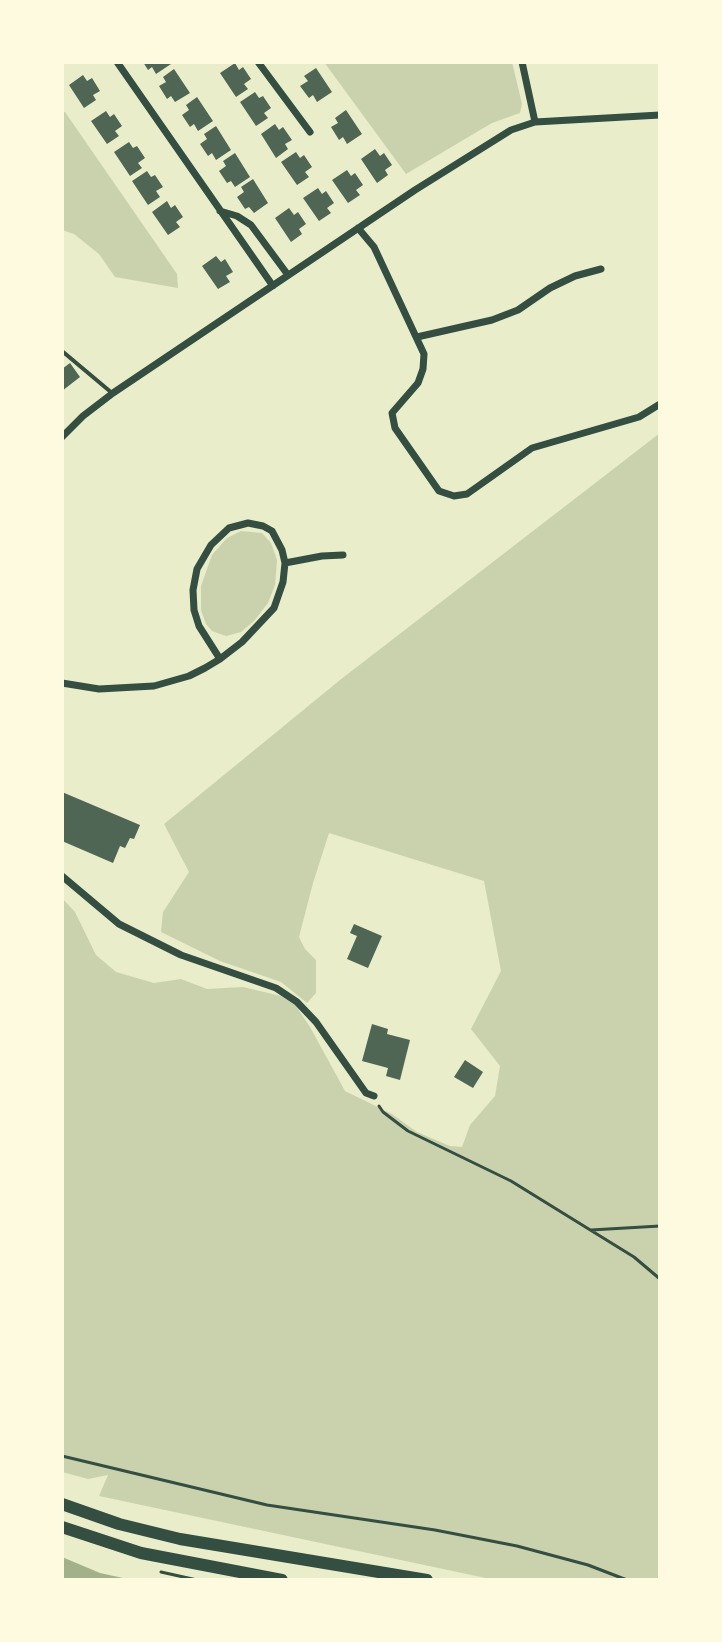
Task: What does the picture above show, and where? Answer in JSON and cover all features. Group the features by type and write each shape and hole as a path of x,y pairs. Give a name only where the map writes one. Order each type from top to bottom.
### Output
{"highway":[{"path":"62,1504 149,1532 427,1580"},
{"path":"62,1527 141,1553 282,1580"}],"street":[{"path":"117,62 273,286"},
{"path":"258,62 310,132"},
{"path":"522,62 535,122"},
{"path":"62,437 113,393 498,137 535,122 660,115"},
{"path":"220,211 237,216 251,225 288,275"},
{"path":"358,228 374,247 424,354 418,383 392,413 395,428 439,491 454,496 467,494 532,448 639,417 660,404"},
{"path":"417,337 492,320 518,310 550,288 575,276 601,269"},
{"path":"62,683 109,690 154,686 189,676 220,659 255,631 274,608 282,590 285,563 281,545 272,531 263,526 248,523 229,528 204,553 194,581 193,604 199,626 220,659"},
{"path":"285,563 343,555"},
{"path":"62,876 119,924 181,955 276,988 297,1002 316,1022 366,1093 374,1096"}],"lane":[{"path":"62,351 113,393"}],"path":[{"path":"374,1096 383,1112 408,1131 511,1181 634,1257 660,1279"},
{"path":"591,1230 660,1226"},
{"path":"62,1456 267,1505 435,1530 517,1546 588,1565 627,1580"}],"shaded area":[{"path":"324,62 512,62 522,104 520,113 492,123 406,174"},
{"path":"62,112 65,112 177,274 178,288 115,277 99,254 74,234 62,230"},
{"path":"660,433 660,1580 495,1580 99,1496 108,1475 88,1479 62,1472 62,898 75,912 96,955 116,972 154,983 181,979 207,989 243,987 281,996 296,1006 345,1091 392,1114 417,1132 450,1146 462,1147 470,1125 495,1096 500,1066 471,1029 501,971 484,881 329,833 299,937 316,960 316,993 307,1003 281,982 220,961 161,932 163,912 189,872 164,824 340,680"},
{"path":"241,531 262,533 271,543 277,560 275,585 268,603 254,621 241,632 226,636 212,631 206,624 201,610 201,586 212,555 227,538"},
{"path":"62,1557 100,1573 132,1580 62,1580"}],"building":[{"path":"143,62 174,62 156,74 152,67 148,70"},
{"path":"235,63 239,70 243,67 251,79 244,84 248,89 236,97 220,73"},
{"path":"316,68 332,92 317,102 313,95 309,98 300,86 308,81 304,76"},
{"path":"174,69 190,93 175,102 171,96 167,99 159,86 166,82 163,77"},
{"path":"83,75 87,81 92,78 100,91 93,95 96,100 84,108 69,85"},
{"path":"255,92 259,98 263,96 271,108 264,113 268,118 256,126 240,102"},
{"path":"197,97 213,121 198,131 194,124 190,127 182,115 189,110 186,105"},
{"path":"346,110 362,134 347,144 343,137 339,140 331,127 338,123 335,118"},
{"path":"106,111 110,117 114,114 122,126 115,131 119,136 107,144 91,121"},
{"path":"275,124 279,130 283,127 292,140 285,144 288,149 276,158 261,134"},
{"path":"216,126 231,150 216,160 212,153 208,156 200,144 207,139 204,134"},
{"path":"129,142 133,148 137,146 145,158 138,163 142,168 130,176 114,152"},
{"path":"375,149 380,156 384,153 392,165 385,170 388,175 377,183 361,159"},
{"path":"296,152 300,158 304,155 312,167 305,172 309,177 297,185 281,162"},
{"path":"235,153 250,177 235,187 231,181 227,183 219,171 226,166 223,161"},
{"path":"347,170 351,176 355,173 363,185 356,190 360,195 348,203 332,180"},
{"path":"147,171 151,177 155,175 163,187 156,191 160,197 148,205 132,181"},
{"path":"253,179 268,203 254,213 249,207 245,209 237,197 244,192 241,187"},
{"path":"318,188 322,194 326,191 334,203 327,208 331,213 319,221 303,198"},
{"path":"167,201 171,208 175,205 183,217 176,222 180,227 168,235 152,212"},
{"path":"289,208 294,215 298,212 306,224 299,229 302,234 291,242 275,218"},
{"path":"216,256 221,262 225,259 233,272 226,276 230,282 218,289 202,266"},
{"path":"70,363 80,377 62,391 62,369"},
{"path":"62,792 140,825 134,839 130,838 125,848 120,846 113,863 62,841"},
{"path":"354,924 382,936 368,968 347,959 357,936 350,933"},
{"path":"372,1024 388,1029 387,1034 410,1040 400,1080 386,1076 388,1068 362,1061"},
{"path":"465,1060 483,1072 473,1088 454,1077"}]}
